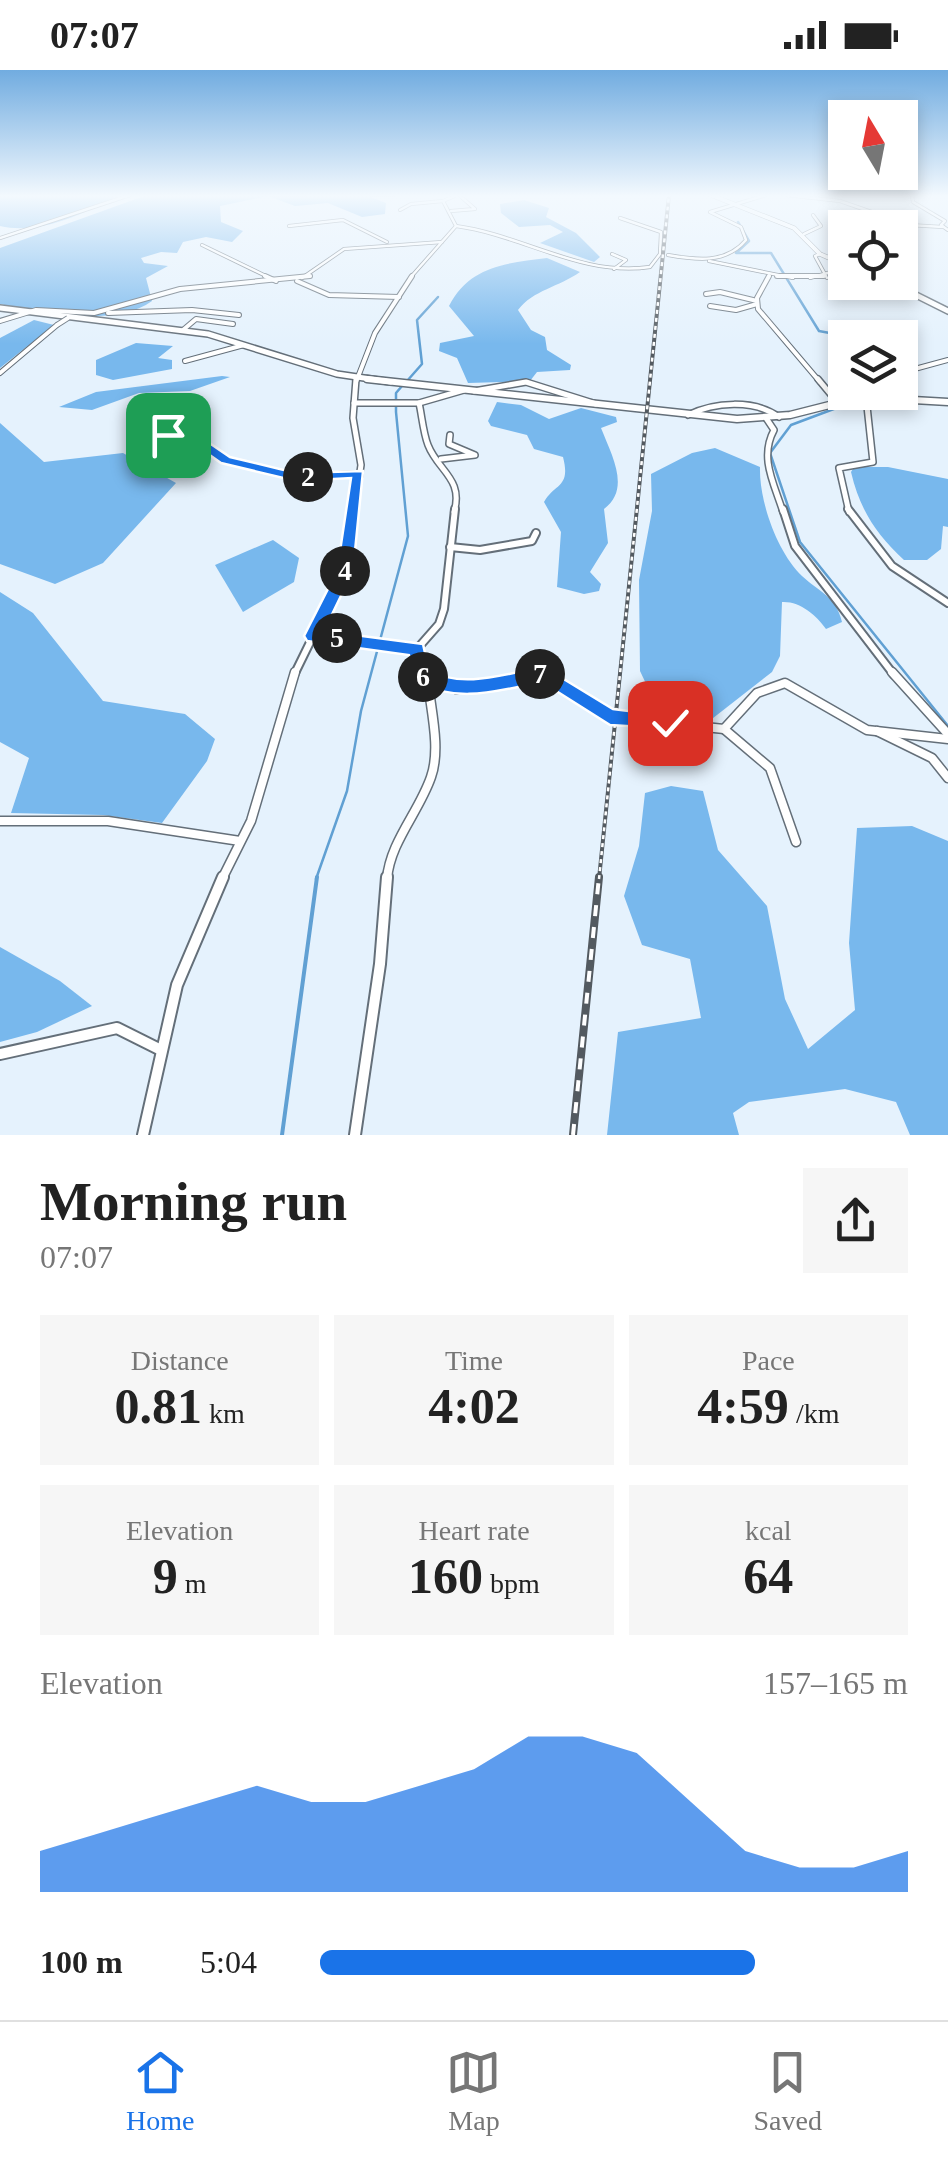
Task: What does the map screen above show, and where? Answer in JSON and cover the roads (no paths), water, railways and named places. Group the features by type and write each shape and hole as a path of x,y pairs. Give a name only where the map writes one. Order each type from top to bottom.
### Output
{"street":[{"path":"96,312 174,290 296,280 313,274 337,252 378,245"},
{"path":"143,1135 160,1050 192,946 268,770 296,672 345,571 359,474 356,378 375,333 422,260 441,245"},
{"path":"532,245 614,269 646,268 660,254 660,245"},
{"path":"703,261 741,249 743,245"},
{"path":"813,245 828,258"},
{"path":"202,246 256,268 275,282"},
{"path":"612,254 626,260 614,269"},
{"path":"820,254 815,256 827,278"},
{"path":"668,256 729,263 769,276 827,278"},
{"path":"710,306 736,310 757,302 769,276"},
{"path":"296,280 330,295 399,298"},
{"path":"706,294 720,292 757,302 774,332 828,392"},
{"path":"918,296 948,311"},
{"path":"0,308 184,329 196,319 233,324"},
{"path":"0,321 41,310 184,329 312,369 356,378 597,405 763,418 828,404"},
{"path":"0,373 76,314 192,310 240,316"},
{"path":"185,361 244,345"},
{"path":"918,368 948,360"},
{"path":"473,391 526,382 597,405"},
{"path":"354,402 420,404 464,390"},
{"path":"918,399 948,402"},
{"path":"420,404 429,448 452,475 458,499 444,609 439,624 417,649 421,676 456,690 544,674 610,716 724,729 770,768 796,842"},
{"path":"688,414 715,406 773,410 779,417"},
{"path":"754,408 774,430 765,447 766,460 795,546 913,698 948,736"},
{"path":"871,410 874,462 838,468 858,528 893,571 948,602"},
{"path":"155,422 158,430 198,440 226,460 296,477 359,474"},
{"path":"440,460 474,455 449,444 450,436"},
{"path":"450,547 511,547 532,541 536,534"},
{"path":"313,636 417,649"},
{"path":"354,1135 380,964 388,862 431,777 436,756 428,682"},
{"path":"724,729 757,693 767,686 784,683 849,722 877,730 948,736"},
{"path":"877,730 889,741 930,756 948,778"},
{"path":"0,821 108,820 240,841"},
{"path":"0,1054 116,1028 160,1050"}],"waterway":[{"path":"745,245 736,253 771,253 819,331 828,333"},
{"path":"407,381 422,364 417,320 438,297"},
{"path":"316,879 347,791 361,711 408,536 396,412 396,393 402,386"},
{"path":"831,410 791,425 770,453 800,542 948,726"},
{"path":"282,1135 317,877"}],"railway":[{"path":"599,879 664,245"},
{"path":"573,1135 599,877"}]}
